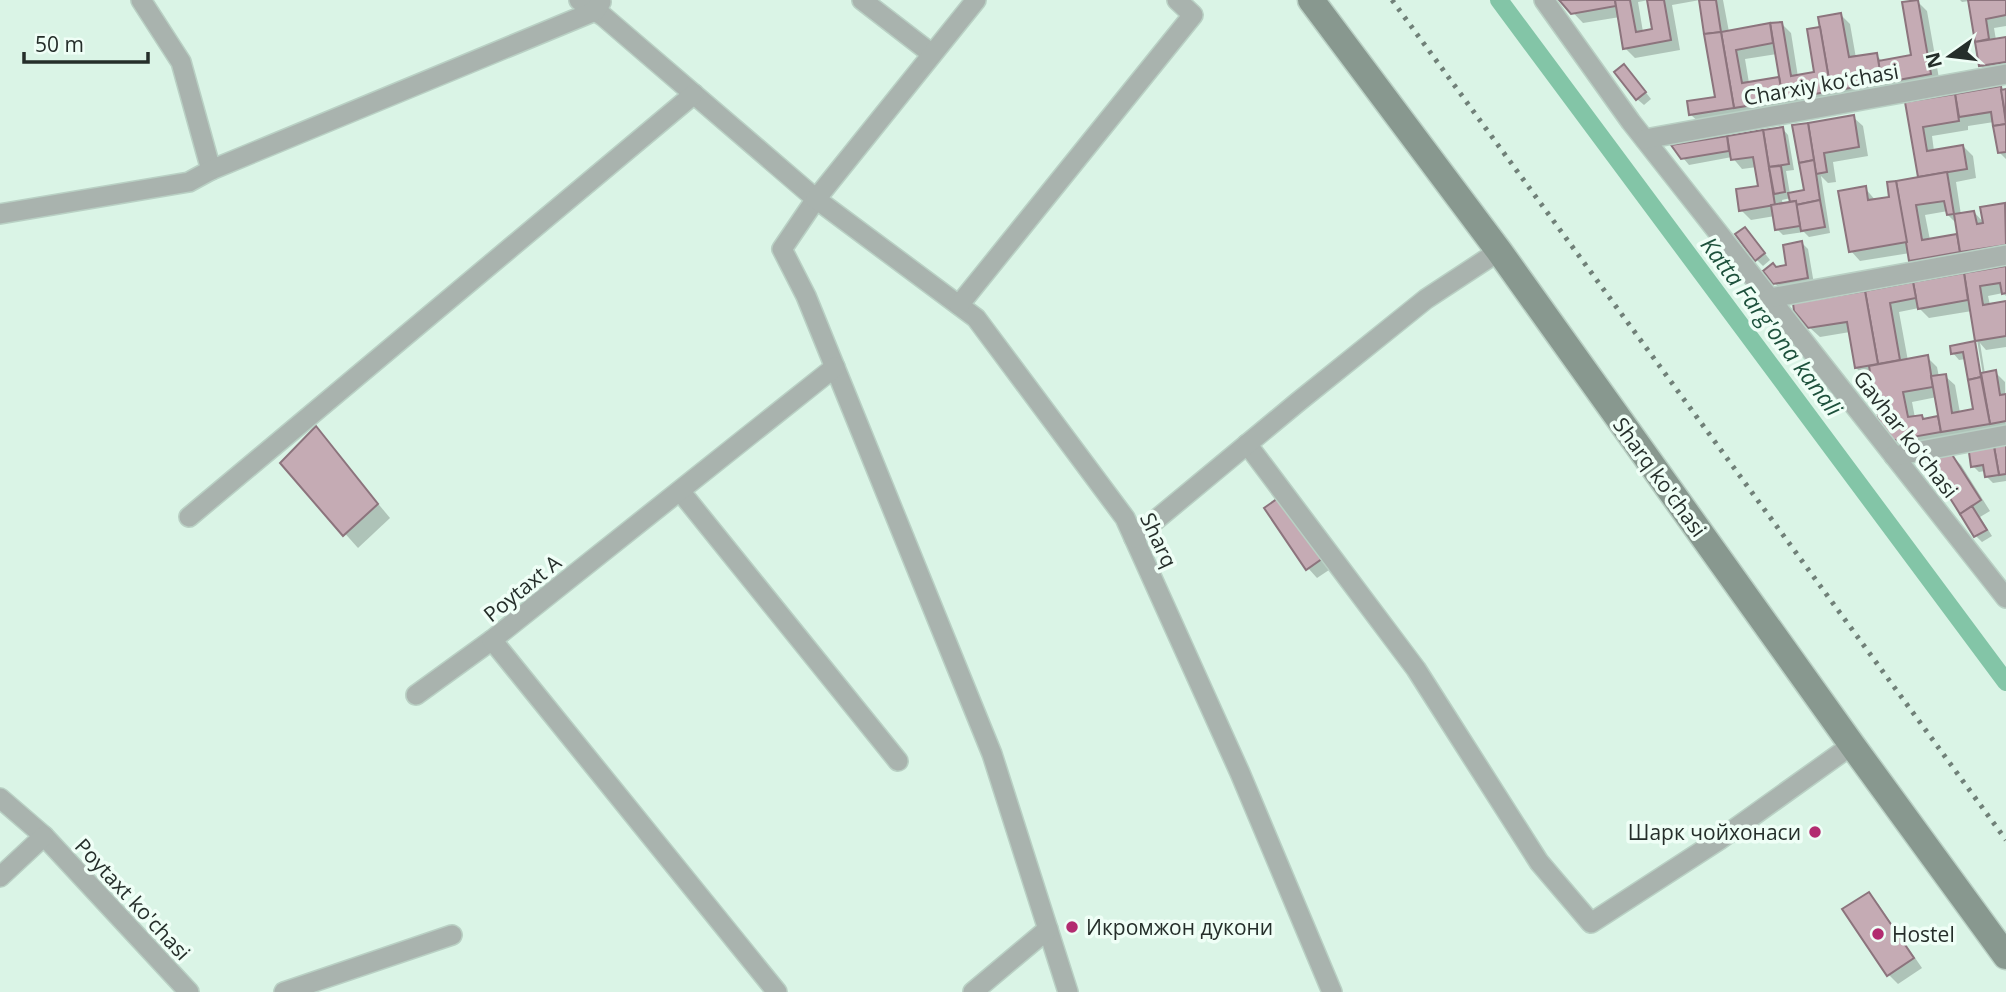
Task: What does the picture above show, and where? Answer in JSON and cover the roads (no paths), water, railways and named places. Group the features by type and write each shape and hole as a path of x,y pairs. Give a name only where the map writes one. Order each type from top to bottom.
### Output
{"main road":[{"name":"Sharq ko'chasi","path":"1311,0 1499,251 2006,956"}],"street":[{"path":"141,0 181,62 211,170"},
{"path":"862,0 932,54"},
{"path":"976,0 816,199 782,249 806,296 992,754 1068,992"},
{"path":"959,305 1193,15 1177,0"},
{"name":"Gavhar koʻchasi","path":"1544,0 1645,139 2006,598"},
{"path":"0,214 189,182 592,4"},
{"name":"Sharq","path":"592,4 816,199 976,318 1125,518 1240,773 1332,992"},
{"name":"Charxiy koʻchasi","path":"1645,139 2006,74"},
{"path":"189,517 694,94"},
{"path":"1134,538 1426,299 1499,251"},
{"path":"1770,298 2006,256"},
{"name":"Poytaxt A","path":"778,992 492,640 835,367"},
{"path":"1894,456 2006,435"},
{"path":"1247,444 1416,669 1539,862 1591,923 1719,840 1852,745"},
{"path":"680,491 898,761"},
{"path":"416,695 492,640"},
{"name":"Poytaxt ko'chasi","path":"0,798 44,836 189,992"},
{"name":"Poytaxt ko'chasi","path":"0,877 44,836"},
{"path":"973,992 1048,929"},
{"path":"284,992 452,935"}],"waterway":[{"name":"Katta Farg'ona kanali","path":"1499,0 2006,682"}],"railway":[{"path":"1392,0 2006,840"}],"place":[{"name":"Шарк чойхонаси","path":"1815,832"},
{"name":"Икромжон дукони","path":"1072,927"},
{"name":"Hostel","path":"1878,934"}]}
